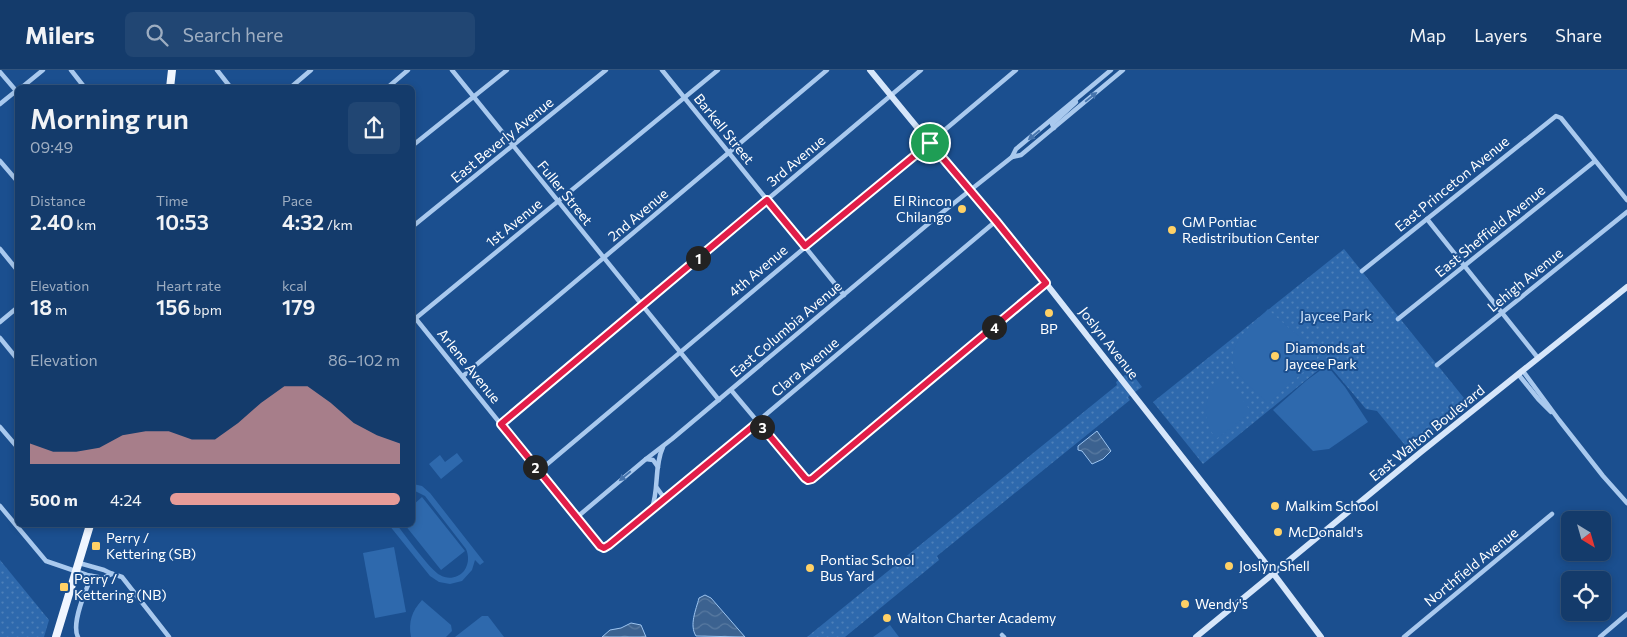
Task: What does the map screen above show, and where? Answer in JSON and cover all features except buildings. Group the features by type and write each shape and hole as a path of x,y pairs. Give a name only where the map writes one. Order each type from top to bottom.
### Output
{"main road":[{"path":"170,85 172,70"},
{"name":"Joslyn Avenue","path":"870,70 1046,283 1274,574 1321,637"},
{"name":"East Walton Boulevard","path":"1196,637 1627,287"},
{"path":"56,637 89,527"}],"street":[{"path":"25,85 43,70"},
{"path":"71,70 83,85"},
{"path":"217,70 229,85"},
{"path":"294,85 312,70"},
{"path":"390,85 408,70"},
{"name":"Fuller Street","path":"452,70 719,400"},
{"path":"415,144 507,70"},
{"name":"East Beverly Avenue","path":"415,225 606,70"},
{"name":"Barkell Street","path":"662,70 844,295"},
{"name":"1st Avenue","path":"416,318 718,70"},
{"name":"2nd Avenue","path":"463,376 827,70"},
{"name":"3rd Avenue","path":"501,424 922,70"},
{"name":"4th Avenue","path":"539,471 1016,70"},
{"name":"East Columbia Avenue","path":"1012,158 1016,149 1111,70"},
{"name":"East Columbia Avenue","path":"576,518 970,190 1012,158 1021,155 1123,70"},
{"path":"0,72 15,90"},
{"path":"1100,72 1104,76"},
{"path":"0,104 15,93"},
{"name":"East Columbia Avenue","path":"1054,128 1052,124 1072,107 1083,93"},
{"name":"East Princeton Avenue","path":"1362,271 1554,117 1558,116 1561,118 1595,160"},
{"path":"1595,160 1627,200"},
{"name":"East Sheffield Avenue","path":"1398,319 1595,160"},
{"path":"0,161 15,178"},
{"name":"Lehigh Avenue","path":"1437,365 1627,212"},
{"path":"1427,219 1538,358"},
{"name":"Clara Avenue","path":"603,548 758,422 996,221"},
{"path":"0,249 15,267"},
{"path":"731,390 805,478 812,479 1046,283"},
{"path":"0,322 15,310"},
{"name":"Arlene Avenue","path":"416,318 576,518 599,546 603,548"},
{"path":"0,338 15,356"},
{"path":"1521,372 1603,476 1627,503"},
{"path":"0,426 15,444"},
{"path":"652,509 663,446"},
{"path":"646,459 652,460 658,467"},
{"path":"657,488 662,495 669,496"},
{"path":"0,506 15,524"},
{"name":"Northfield Avenue","path":"1404,637 1552,514"},
{"path":"17,527 44,559 50,563 103,578 112,574"},
{"path":"79,563 123,578 169,637"},
{"path":"78,637 75,626 92,576"},
{"path":"1600,637 1627,614"}],"green space":[{"name":"Jaycee Park","path":"1344,249 1468,403 1409,450 1377,411 1366,409 1327,363 1203,464 1153,402"},
{"name":"Diamonds at Jaycee Park","path":"1268,309 1317,354 1317,358 1268,404 1236,370 1233,353 1242,336"},
{"path":"1325,367 1329,368 1345,387 1368,422 1329,449 1313,451 1273,410"},
{"path":"1130,371 1142,387 1128,397 1130,400 937,556 939,560 845,637 807,637 1117,385 1116,382"},
{"path":"1225,377 1250,410 1249,414 1216,439 1208,422 1206,406 1212,390"},
{"path":"457,453 463,461 441,479 429,464 440,455 445,462"},
{"path":"415,484 422,486 430,493 484,562 480,565 475,560 472,570 462,581 450,584 439,582 430,576 391,527 399,527 425,560 440,575 453,578 462,573 467,566 468,560 466,549 425,496 415,491"},
{"path":"422,497 465,551 441,570 407,527 415,527 415,503"},
{"path":"394,547 406,612 375,618 363,553"},
{"path":"0,560 49,620 44,637 0,637"},
{"path":"422,600 451,625 452,631 446,637 411,637 410,626 412,617"},
{"path":"482,616 488,616 504,637 455,637"},
{"path":"890,625 899,637 873,637"}],"water":[{"path":"1097,431 1111,451 1103,459 1092,464 1082,451 1078,450 1078,446"},
{"path":"705,595 711,598 745,637 696,636 693,627 694,617 699,598"},
{"path":"631,623 641,625 646,637 602,637 610,630 621,628"}],"place":[{"name":"El Rincon Chilango","path":"962,209"},
{"name":"GM Pontiac Redistribution Center","path":"1172,230"},
{"name":"BP","path":"1049,313"},
{"name":"Diamonds at Jaycee Park","path":"1275,356"},
{"name":"Malkim School","path":"1275,506"},
{"name":"McDonald's","path":"1278,532"},
{"name":"Perry / Kettering (SB)","path":"96,546"},
{"name":"Joslyn Shell","path":"1229,566"},
{"name":"Pontiac School Bus Yard","path":"810,568"},
{"name":"Perry / Kettering (NB)","path":"64,587"},
{"name":"Wendy's","path":"1185,604"},
{"name":"Walton Charter Academy","path":"887,618"}],"route":[{"path":"930,143 1046,283 812,479 808,480 805,478 758,422 609,545 602,548 501,424 767,200 805,246 930,143"}]}
